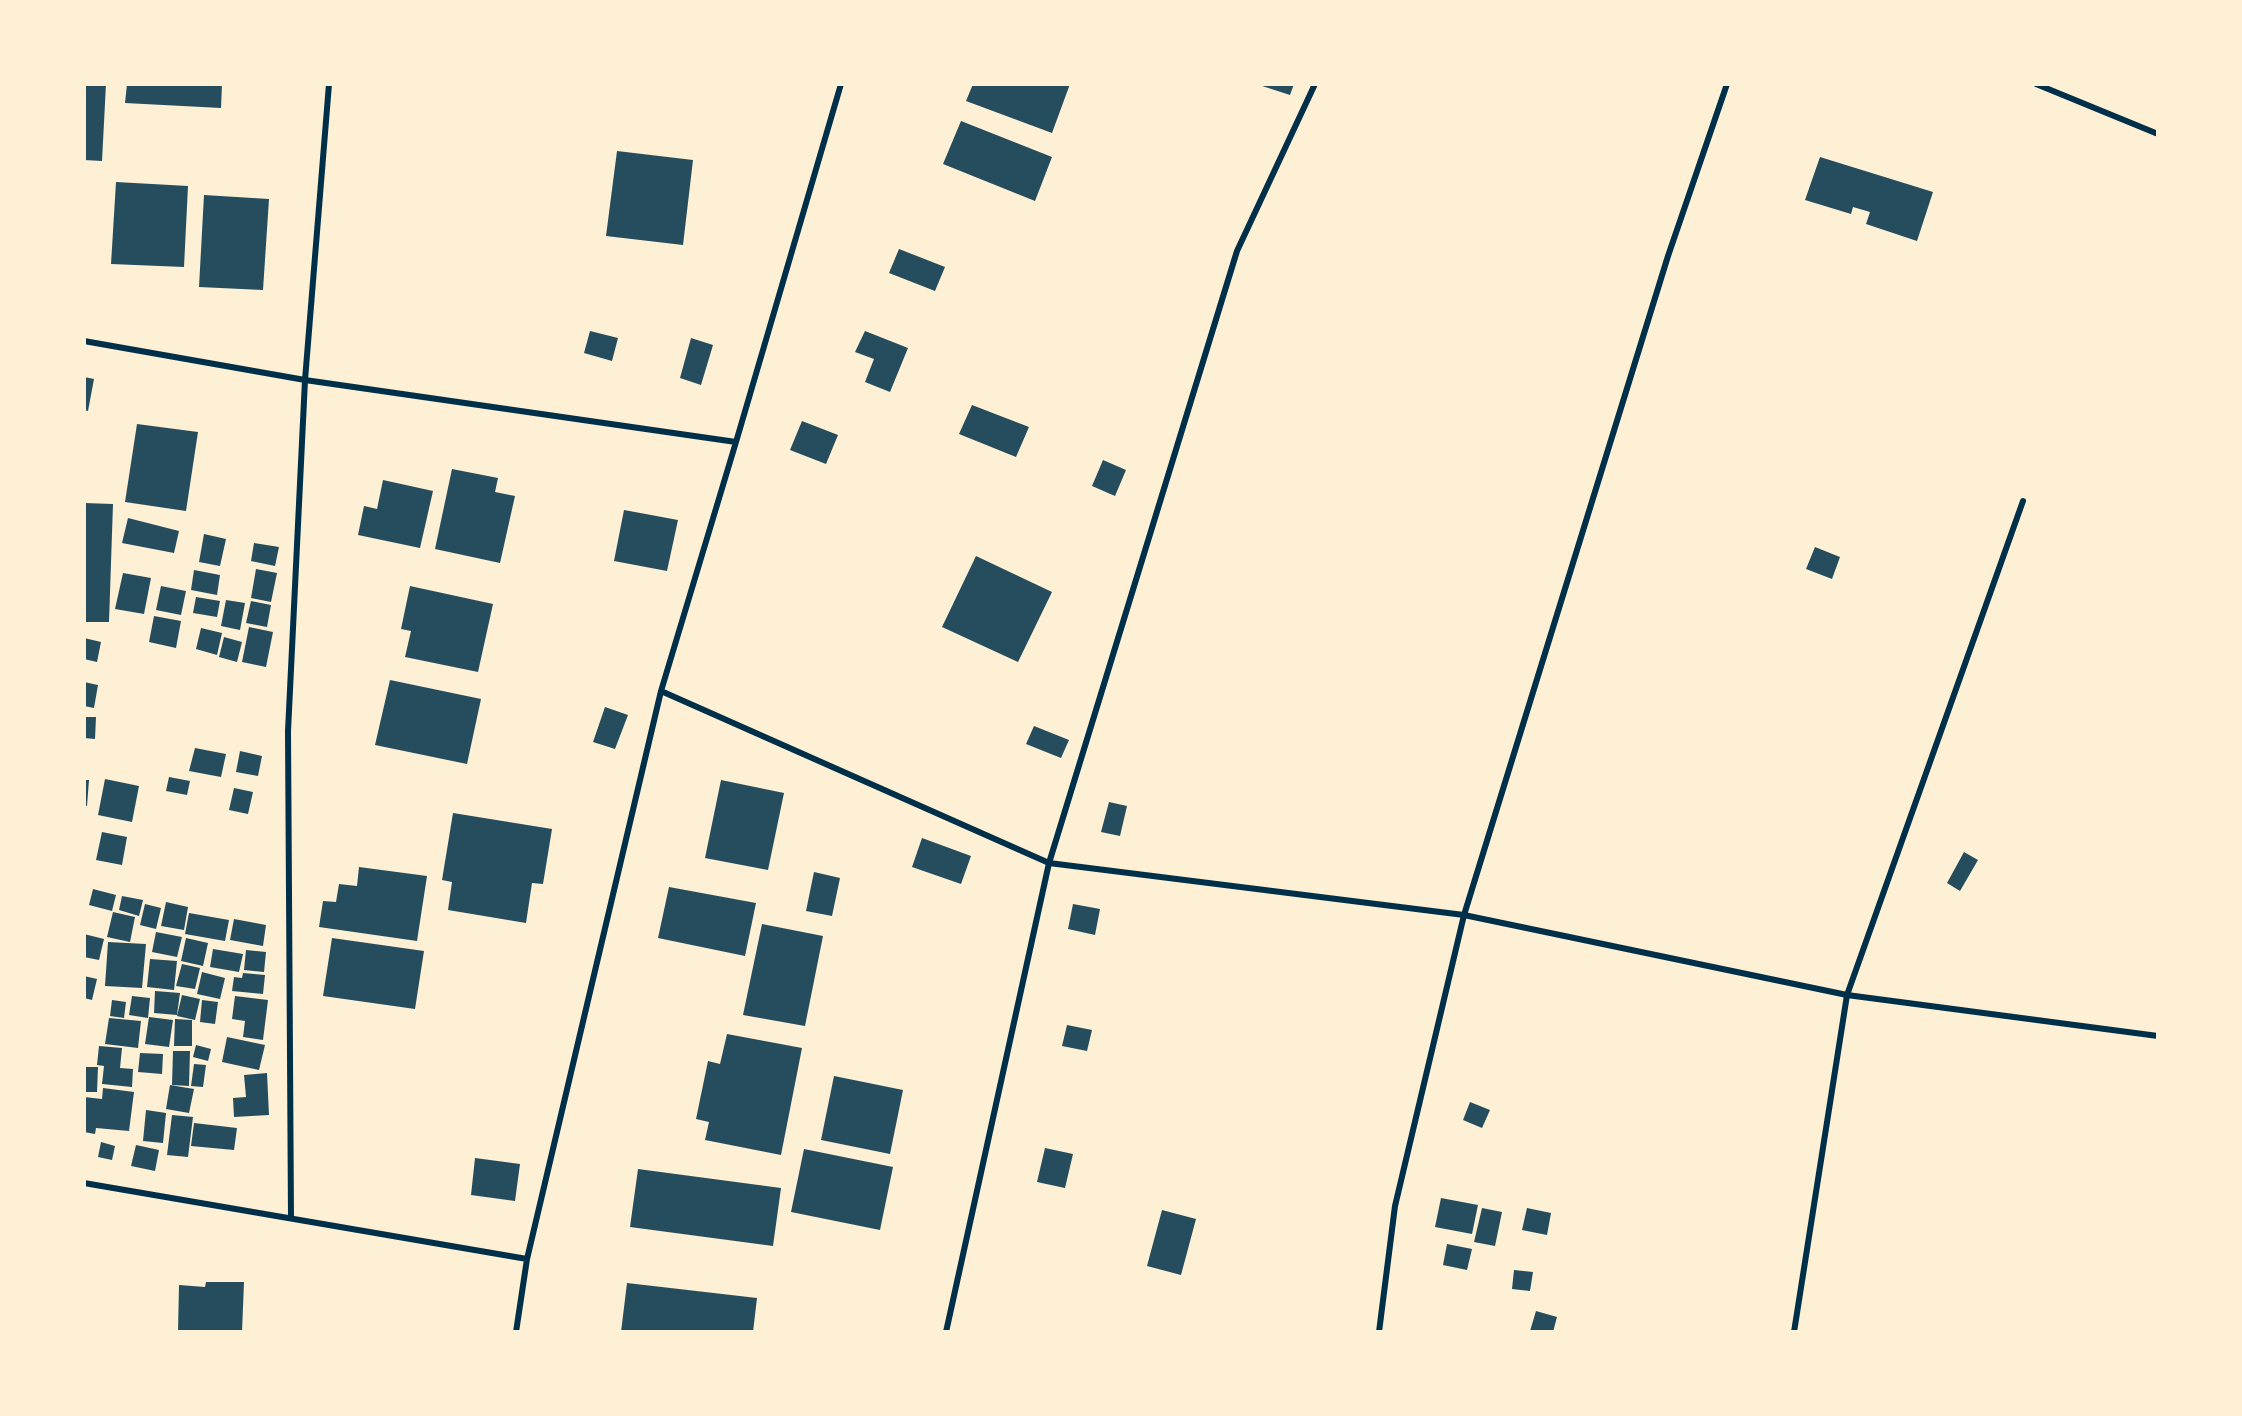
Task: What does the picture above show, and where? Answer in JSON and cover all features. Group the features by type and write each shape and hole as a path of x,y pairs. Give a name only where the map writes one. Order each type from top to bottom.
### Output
{"street":[{"path":"291,1218 288,731 305,380 329,84"},
{"path":"516,1332 527,1259 661,691 841,84"},
{"path":"946,1332 1049,863 1237,251 1316,84"},
{"path":"1379,1332 1395,1206 1464,915 1668,256 1727,84"},
{"path":"2036,84 2158,134"},
{"path":"84,341 305,380 736,442"},
{"path":"1794,1332 1846,995 2023,501"},
{"path":"661,691 1049,863 1464,915 1846,995 2158,1036"},
{"path":"84,1183 527,1259"}],"building":[{"path":"84,84 106,84 102,161 84,160"},
{"path":"127,84 222,84 221,108 125,103"},
{"path":"973,84 1070,84 1052,133 966,101"},
{"path":"1256,84 1294,84 1290,95"},
{"path":"961,121 1052,157 1035,201 943,164"},
{"path":"617,151 693,160 683,245 606,236"},
{"path":"1820,157 1933,192 1917,241 1866,224 1870,212 1853,207 1851,214 1805,200"},
{"path":"116,182 188,186 184,267 111,264"},
{"path":"204,195 269,199 263,290 199,287"},
{"path":"899,249 945,267 935,291 889,273"},
{"path":"590,331 618,338 612,361 584,353"},
{"path":"865,331 908,348 890,392 865,382 874,359 855,352"},
{"path":"691,338 713,345 701,385 680,378"},
{"path":"84,377 94,379 88,411 84,410"},
{"path":"972,405 1029,427 1016,457 959,434"},
{"path":"802,421 838,435 826,464 790,450"},
{"path":"137,424 198,432 186,511 125,502"},
{"path":"1103,460 1126,470 1115,496 1092,486"},
{"path":"452,469 498,478 495,492 515,496 500,563 435,549"},
{"path":"383,480 433,491 420,548 358,535 364,506 377,509"},
{"path":"84,503 113,504 109,622 84,622"},
{"path":"624,510 678,520 667,571 614,561"},
{"path":"128,518 179,531 174,553 122,543"},
{"path":"204,534 226,539 220,566 199,562"},
{"path":"254,543 279,547 275,566 251,561"},
{"path":"1815,547 1840,557 1832,579 1806,569"},
{"path":"976,556 1052,592 1018,662 942,627"},
{"path":"256,569 277,573 271,602 251,598"},
{"path":"194,570 220,575 217,595 191,590"},
{"path":"123,573 151,578 144,614 115,609"},
{"path":"161,586 186,591 181,615 156,610"},
{"path":"410,586 493,604 478,672 405,657 411,631 401,629"},
{"path":"196,597 220,601 217,617 193,613"},
{"path":"226,600 245,603 240,630 221,626"},
{"path":"251,601 271,605 267,627 246,623"},
{"path":"154,616 181,621 176,648 149,642"},
{"path":"249,627 273,632 266,667 242,662"},
{"path":"201,628 222,633 217,655 196,649"},
{"path":"224,637 242,642 237,662 219,657"},
{"path":"84,638 101,642 97,662 84,659"},
{"path":"390,680 481,699 467,764 375,745"},
{"path":"84,682 98,685 94,708 84,706"},
{"path":"605,707 628,715 615,749 593,742"},
{"path":"84,717 96,717 95,739 84,738"},
{"path":"1034,726 1069,740 1061,758 1026,744"},
{"path":"195,748 226,754 221,777 189,771"},
{"path":"240,751 262,756 258,776 236,772"},
{"path":"169,777 190,781 187,795 166,791"},
{"path":"105,779 139,786 132,822 98,815"},
{"path":"84,780 89,780 87,806 84,805"},
{"path":"721,780 784,793 768,870 705,858"},
{"path":"234,788 253,792 248,814 229,810"},
{"path":"1109,802 1127,806 1120,836 1101,832"},
{"path":"453,813 552,829 543,884 532,883 526,923 448,910 452,882 442,880"},
{"path":"102,832 127,837 122,865 96,860"},
{"path":"922,838 971,856 961,884 912,867"},
{"path":"1964,852 1978,860 1960,891 1947,883"},
{"path":"359,867 427,876 417,941 319,927 323,901 336,902 339,884 357,886"},
{"path":"814,872 840,878 832,916 806,911"},
{"path":"669,887 756,903 745,956 658,938"},
{"path":"93,889 116,895 112,911 89,905"},
{"path":"122,896 143,900 139,916 119,910"},
{"path":"166,902 188,907 184,930 161,926"},
{"path":"145,904 161,908 156,929 140,925"},
{"path":"1073,904 1100,909 1095,935 1068,929"},
{"path":"113,912 135,917 130,942 107,937"},
{"path":"189,913 229,920 225,941 185,934"},
{"path":"234,919 266,925 263,946 230,940"},
{"path":"762,924 823,936 805,1026 743,1015"},
{"path":"156,932 182,937 177,957 152,952"},
{"path":"84,934 104,939 99,960 84,957"},
{"path":"186,938 208,943 203,966 181,961"},
{"path":"332,938 424,951 415,1009 323,996"},
{"path":"108,942 146,944 142,988 105,986"},
{"path":"213,949 243,954 239,972 210,967"},
{"path":"246,950 266,952 264,972 244,970"},
{"path":"150,959 177,961 174,990 147,987"},
{"path":"182,964 200,968 195,989 176,986"},
{"path":"202,972 225,978 220,999 197,994"},
{"path":"243,973 265,975 263,994 232,991 234,977 242,978"},
{"path":"84,976 97,979 92,1000 84,998"},
{"path":"155,991 180,993 177,1015 154,1013"},
{"path":"182,995 200,999 195,1020 177,1016"},
{"path":"132,996 150,998 148,1018 129,1015"},
{"path":"235,996 268,1000 263,1040 243,1037 245,1021 232,1019"},
{"path":"112,1000 126,1002 124,1018 110,1016"},
{"path":"202,1000 218,1002 215,1024 200,1022"},
{"path":"149,1017 173,1020 169,1047 145,1044"},
{"path":"109,1018 141,1021 138,1048 105,1044"},
{"path":"175,1019 192,1020 192,1046 174,1046"},
{"path":"1067,1025 1092,1030 1087,1051 1062,1046"},
{"path":"727,1034 802,1048 781,1155 705,1140 709,1122 696,1119 708,1061 720,1064"},
{"path":"227,1037 265,1045 259,1070 222,1062"},
{"path":"196,1045 211,1049 208,1061 193,1057"},
{"path":"99,1046 122,1048 120,1068 133,1069 132,1087 102,1084 104,1066 97,1065"},
{"path":"173,1051 190,1051 189,1086 172,1085"},
{"path":"140,1053 163,1054 162,1074 138,1072"},
{"path":"194,1064 206,1065 203,1087 191,1086"},
{"path":"84,1067 98,1067 97,1092 84,1092"},
{"path":"267,1073 269,1115 234,1117 233,1098 246,1097 244,1075"},
{"path":"834,1076 903,1090 890,1154 821,1140"},
{"path":"170,1085 194,1089 189,1113 166,1109"},
{"path":"103,1088 134,1092 129,1131 96,1128 95,1134 84,1132 84,1097 102,1099"},
{"path":"1470,1102 1490,1110 1482,1128 1463,1120"},
{"path":"146,1110 166,1113 163,1143 143,1141"},
{"path":"172,1115 193,1117 188,1157 167,1155"},
{"path":"194,1123 237,1128 234,1150 191,1146"},
{"path":"101,1142 115,1146 112,1160 98,1157"},
{"path":"136,1145 159,1150 155,1171 131,1166"},
{"path":"1045,1148 1073,1154 1065,1188 1037,1182"},
{"path":"804,1149 893,1167 880,1230 791,1212"},
{"path":"475,1158 520,1164 515,1201 471,1195"},
{"path":"638,1169 781,1188 773,1246 630,1227"},
{"path":"1441,1198 1478,1205 1472,1234 1435,1227"},
{"path":"1482,1208 1502,1212 1495,1246 1474,1242"},
{"path":"1527,1208 1551,1213 1547,1235 1522,1230"},
{"path":"1162,1210 1196,1219 1181,1275 1147,1266"},
{"path":"1447,1244 1472,1249 1467,1270 1443,1265"},
{"path":"1514,1270 1533,1272 1530,1291 1512,1289"},
{"path":"206,1282 244,1282 242,1332 178,1332 179,1285 205,1287"},
{"path":"627,1283 757,1298 753,1332 621,1332"},
{"path":"1536,1311 1557,1317 1553,1332 1530,1331"}]}
